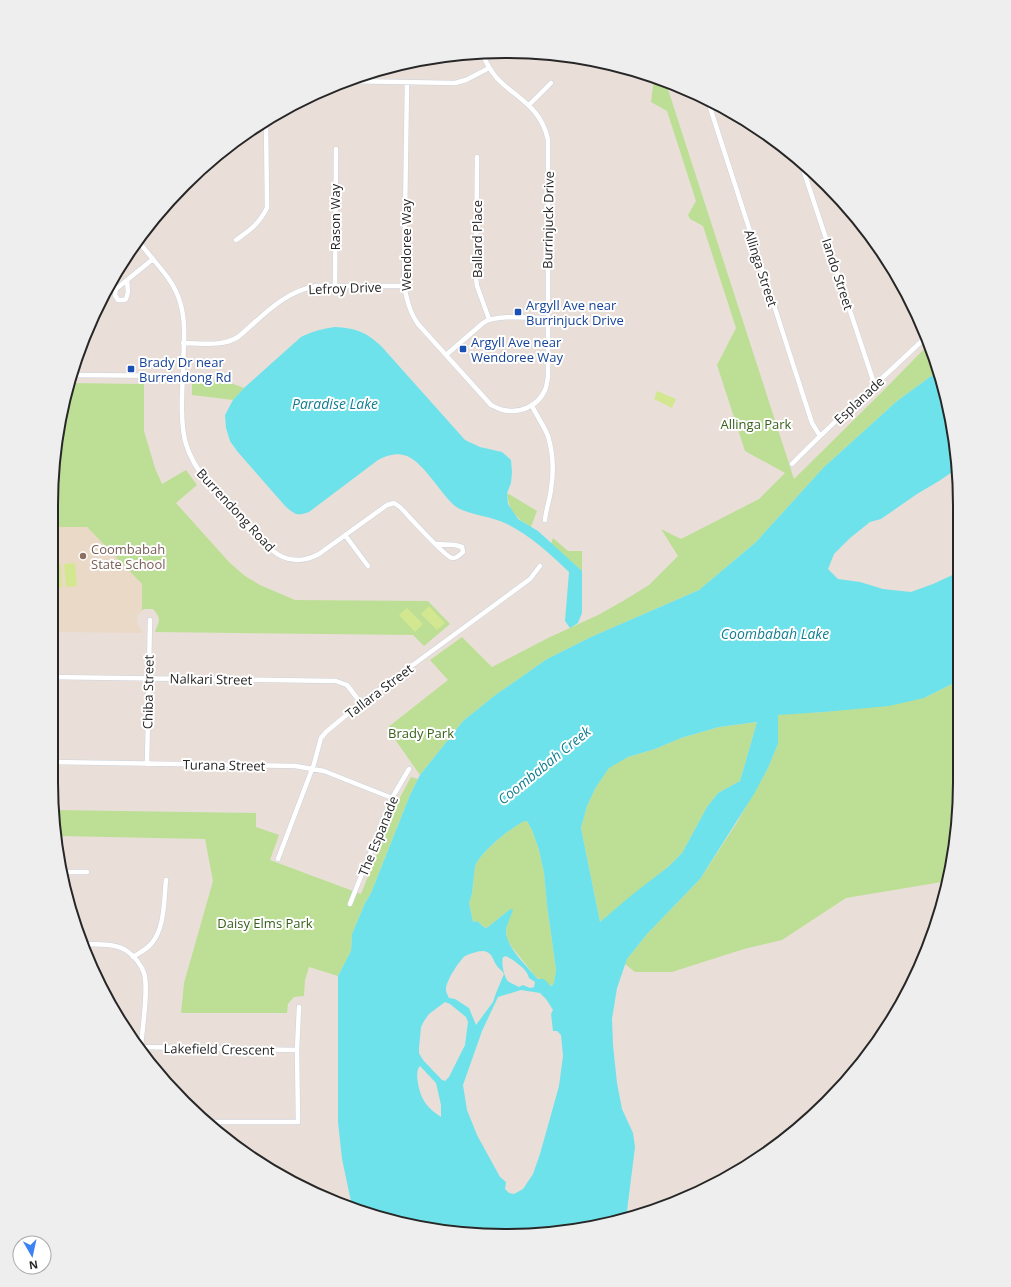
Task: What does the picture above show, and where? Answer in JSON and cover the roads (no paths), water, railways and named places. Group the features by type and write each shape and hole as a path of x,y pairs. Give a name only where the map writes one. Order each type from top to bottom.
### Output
{"street":[{"name":"Burrinjuck Drive","path":"485,59 489,68 501,83 535,110 542,121 548,140 548,377 546,389 532,406"},
{"path":"363,82 407,83 461,82 489,68"},
{"name":"Wendoree Way","path":"407,83 404,286 408,305 414,319 491,405 501,410 511,411 521,410 532,406"},
{"path":"529,105 551,83"},
{"name":"Allinga Street","path":"710,108 812,423 820,436"},
{"path":"236,240 254,227 261,219 267,208 266,128"},
{"name":"Rason Way","path":"335,286 336,149"},
{"name":"Ballard Place","path":"477,157 476,278 477,286 489,319"},
{"name":"Iando Street","path":"804,172 875,386"},
{"name":"Burrendong Road","path":"142,245 171,281 178,295 182,310 183,426 186,444 192,461 202,476 267,547 282,557 300,560 310,558 319,554 387,505 394,503 400,506 436,544 452,558 463,552 462,547 459,545 436,544"},
{"path":"127,282 153,259"},
{"name":"Lefroy Drive","path":"183,343 229,342 238,337 287,296 300,290 312,287 335,286 404,286"},
{"path":"446,355 483,322 489,319 547,318"},
{"name":"Esplanade","path":"792,464 922,341"},
{"path":"78,375 183,376"},
{"path":"532,406 547,435 552,452 553,469 551,490 546,508 545,520"},
{"path":"345,535 368,566"},
{"name":"Tallara Street","path":"278,859 321,738 326,732 361,703 530,579 540,566"},
{"name":"Chiba Street","path":"146,764 150,620"},
{"name":"Nalkari Street","path":"58,676 336,681 347,685 361,703"},
{"name":"Turana Street","path":"58,762 295,766 324,771 392,798"},
{"name":"The Espanade","path":"350,904 392,798 409,770"},
{"path":"68,872 87,872"},
{"path":"133,957 150,946 157,937 160,929 166,880"},
{"path":"89,944 118,947 127,951 138,962 144,974 146,984 141,1042"},
{"path":"215,1122 298,1122 297,1050 299,1007"},
{"name":"Lakefield Crescent","path":"145,1047 297,1050"}],"water":[{"name":"Paradise Lake","path":"335,327 349,328 366,334 382,347 465,440 480,447 502,452 511,460 512,472 511,483 507,493 508,504 518,519 538,531 582,571 582,613 578,623 570,628 565,621 569,572 540,546 516,529 501,521 466,511 455,506 426,471 413,459 399,454 378,460 309,512 299,514 286,507 237,451 230,441 226,428 225,415 233,400 244,388 301,337 318,330"},
{"name":"Coombabah Lake","path":"933,375 944,418 952,472 881,519 870,522 850,538 834,554 828,569 838,579 860,582 883,589 911,592 953,575 953,684 924,698 889,706 778,715 778,744 768,768 754,794 700,879 647,934 627,959 617,988 612,1019 617,1083 622,1109 633,1133 635,1147 627,1212 564,1225 506,1229 476,1228 447,1225 390,1214 351,1201 342,1159 338,1122 338,976 351,951 352,934 365,903 371,893 410,795 420,775 463,721 494,696 547,659 591,637 699,590 756,542 823,468 897,401","holes":["757,722 740,781 718,793 707,807 682,853 668,867 600,922 581,828 587,806 596,787 609,768 628,757 655,749 681,738 719,727","527,821 532,830 539,850 544,873 556,970 552,986 544,979 538,979 512,949 506,930 513,910 509,910 485,928 477,921 473,922 469,903 472,894 475,866 478,860 497,840 519,824","484,951 489,953 504,974 493,1002 476,1025 469,1008 455,999 449,998 446,989 450,976 462,959 474,952","506,956 523,968 529,978 535,982 534,987 530,988 523,985 519,987 509,982 504,974 503,957","521,990 540,993 553,1010 551,1014 553,1031 557,1031 561,1035 563,1056 559,1086 533,1174 523,1189 514,1194 509,1193 505,1189 506,1182 500,1177 477,1135 467,1110 463,1085 482,1031 498,997","445,1002 450,1004 466,1017 468,1022 465,1045 449,1077 445,1081 442,1080 423,1060 419,1053 421,1027 429,1014","420,1066 436,1083 441,1105 441,1117 424,1102 417,1077"]}],"place":[{"name":"Argyll Ave near Burrinjuck Drive","path":"518,312"},
{"name":"Argyll Ave near Wendoree Way","path":"463,349"},
{"name":"Brady Dr near Burrendong Rd","path":"131,369"},
{"name":"Coombabah State School","path":"83,556"}],"park label":[{"name":"Allinga Park","path":"756,424"},
{"name":"Brady Park","path":"421,733"},
{"name":"Daisy Elms Park","path":"265,923"}],"water label":[{"name":"Coombabah Creek","path":"544,765"}]}
